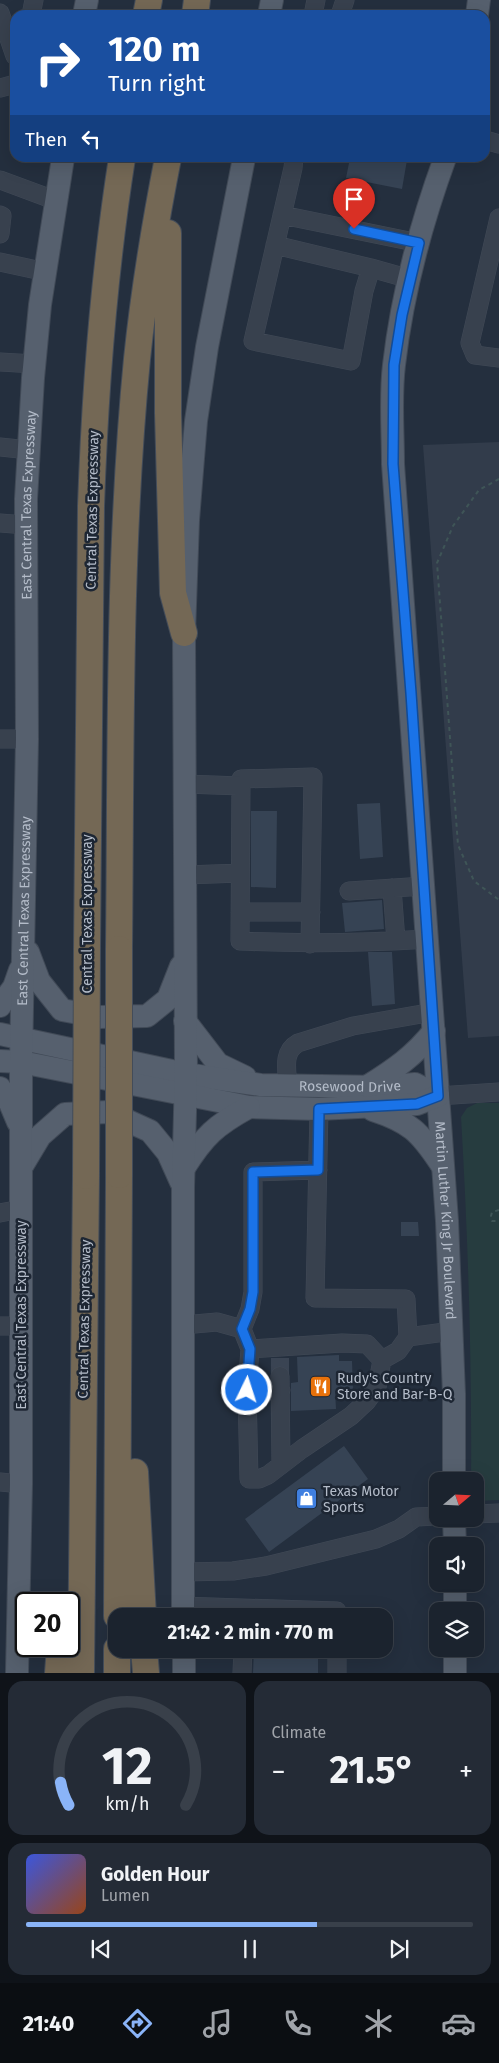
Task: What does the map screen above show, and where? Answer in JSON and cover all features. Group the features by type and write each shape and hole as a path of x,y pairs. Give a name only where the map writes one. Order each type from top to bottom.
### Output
{"highway":[{"name":"Central Texas Expressway","path":"81,1673 93,435 108,264 121,162"},
{"path":"167,162 169,200 166,266 167,364 173,593 184,633"},
{"path":"118,1608 121,683 128,466 137,358 148,266 167,162"},
{"path":"119,1371 131,1417 143,1608"},
{"path":"66,1592 70,1554 82,1517"},
{"path":"58,1673 59,1657"},
{"path":"117,1658 117,1673"},
{"path":"145,1658 146,1673"}],"main road":[{"name":"East Central Texas Expressway","path":"17,1669 6,1483 11,1326 11,1211 22,1168 22,1133 11,1061 22,1039 27,738 26,525 35,364 62,162"},
{"path":"183,1608 186,874 184,633 188,520 196,421 207,347 243,162"},
{"name":"Martin Luther King Jr Boulevard","path":"439,162 410,280 394,365 393,464 443,1168 452,1331 454,1472"},
{"path":"24,950 39,981 62,1010 100,1017 147,1016 168,998 185,954"},
{"path":"0,1006 14,987 24,950"},
{"path":"185,1021 218,1064 262,1085"},
{"path":"433,1022 419,1050 365,1096 412,1128 425,1140 443,1168"},
{"name":"Rosewood Drive","path":"0,1034 185,1084 249,1107 319,1109 415,1084 438,1096"},
{"name":"Rosewood Drive","path":"11,1061 185,1084 288,1086 365,1096"},
{"path":"0,1088 10,1103 22,1133"},
{"path":"184,1178 198,1146 215,1128 249,1107"},
{"path":"22,1168 40,1136 65,1114 108,1112 150,1131 168,1153 184,1178"},
{"path":"455,1657 455,1673"},
{"path":"184,1658 184,1673"}],"street":[{"path":"0,13 10,42"},
{"path":"293,162 253,341 351,361 364,290 371,268"},
{"path":"0,180 57,201"},
{"path":"0,215 2,216 0,234"},
{"path":"282,215 419,243"},
{"path":"499,218 470,343 475,355 499,358"},
{"path":"276,245 371,268 410,280"},
{"path":"0,262 46,272"},
{"path":"0,362 35,364"},
{"path":"0,448 29,450"},
{"path":"0,523 26,525"},
{"path":"0,739 27,738"},
{"path":"310,944 313,777 241,779 240,941 310,944 428,939"},
{"path":"185,784 241,786"},
{"path":"186,874 240,873"},
{"path":"349,891 424,886"},
{"path":"392,888 396,941"},
{"path":"240,912 310,912"},
{"path":"288,1086 287,1055 290,1047 298,1042 353,1026 433,1022"},
{"path":"438,1096 499,1092"},
{"path":"319,1109 315,1298 406,1298 408,1337 398,1351 382,1360"},
{"path":"318,1170 253,1172 253,1292 250,1309 242,1329 250,1349 247,1390 249,1479 259,1479 282,1465 351,1416 367,1401 377,1387 382,1360"},
{"path":"184,1325 217,1322 242,1329"},
{"path":"408,1337 452,1331"},
{"path":"250,1349 280,1353 342,1343 366,1344 382,1360"},
{"path":"247,1390 280,1383 282,1465"},
{"path":"484,1514 499,1513"},
{"path":"183,1567 233,1570 266,1566 376,1539 399,1529 416,1517 429,1516"},
{"path":"242,1673 243,1658"},
{"path":"337,1658 337,1673"}],"path":[{"path":"499,479 479,490 452,526 437,563 458,845 474,881 499,900"},
{"path":"499,1210 492,1212 491,1216 492,1220 499,1221"}],"shaded area":[{"path":"499,442 499,1036 468,1038 423,445"}],"green space":[{"path":"477,1103 499,1103 499,1500 484,1501 484,1472 471,1472 469,1299 461,1117 467,1108"}],"building":[{"path":"349,162 407,162 402,189 346,178"},
{"path":"380,803 383,857 360,859 357,804"},
{"path":"251,811 277,811 276,888 251,887"},
{"path":"382,900 384,929 345,932 342,903"},
{"path":"368,952 392,952 395,1004 372,1006"},
{"path":"401,1222 418,1222 419,1236 401,1236"},
{"name":"Rudy's Country Store and Bar-B-Q","path":"339,1355 339,1361 352,1361 353,1390 335,1391 336,1409 291,1411 291,1383 298,1382 297,1357"},
{"name":"Texas Motor Sports","path":"344,1446 368,1479 269,1552 245,1519"},
{"path":"254,1658 318,1658 318,1673 253,1673"}],"tunnel":[{"path":"280,1358 280,1376"}],"place":[{"name":"Rudy's Country Store and Bar-B-Q","path":"321,1386"},
{"name":"Texas Motor Sports","path":"307,1499"}],"route":[{"path":"247,1390 250,1349 242,1329 250,1309 253,1292 253,1172 318,1170 319,1109 417,1104 438,1096 411,693 393,464 392,408 394,365 402,315 419,243 354,229"}]}
